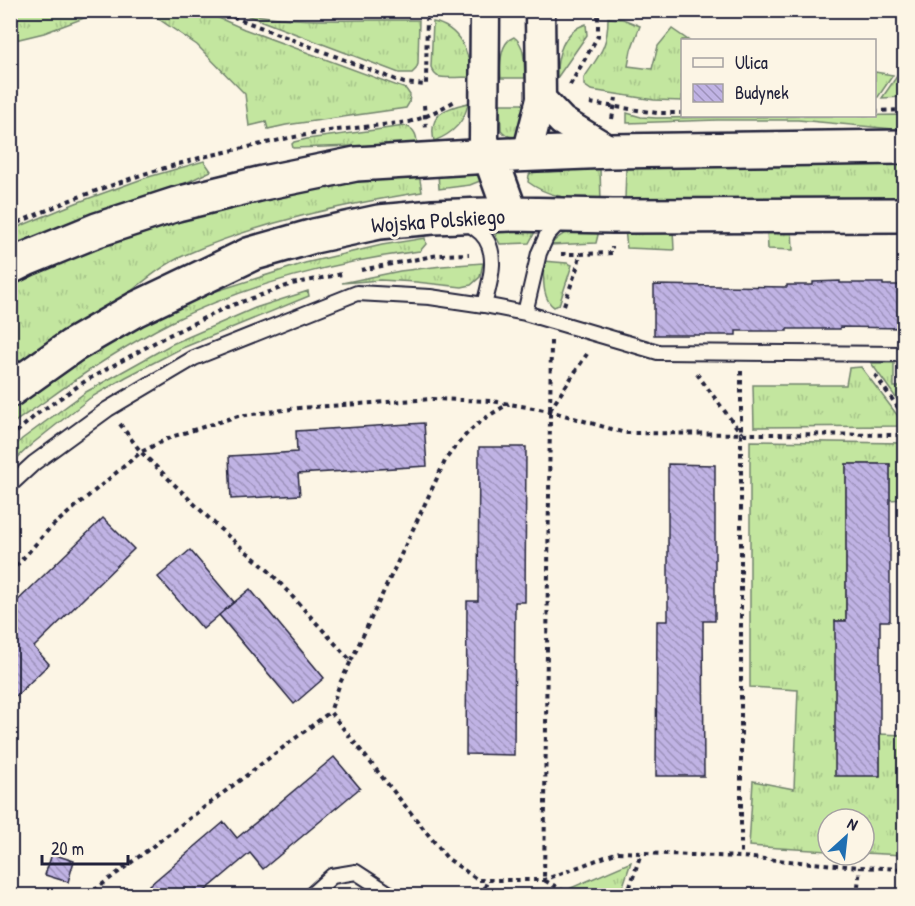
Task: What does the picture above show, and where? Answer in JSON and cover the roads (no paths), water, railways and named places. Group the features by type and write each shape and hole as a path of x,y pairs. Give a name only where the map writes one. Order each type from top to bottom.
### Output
{"street":[{"path":"485,10 484,140 511,214"},
{"path":"511,214 541,99 540,10"},
{"path":"541,99 562,121 611,152"},
{"path":"10,267 98,230 177,204 356,164 527,154 904,147"},
{"name":"Wojska Polskiego","path":"10,390 72,346 136,309 250,254 314,236 379,222 511,214 904,215"}],"lane":[{"path":"525,313 539,253 547,236 566,215"},
{"path":"460,216 482,234 492,253 492,274 484,305"},
{"path":"10,485 34,463 108,409 194,358 357,293 430,297 525,313 658,352 904,354"},
{"path":"310,896 332,876 356,872 393,896"}]}
